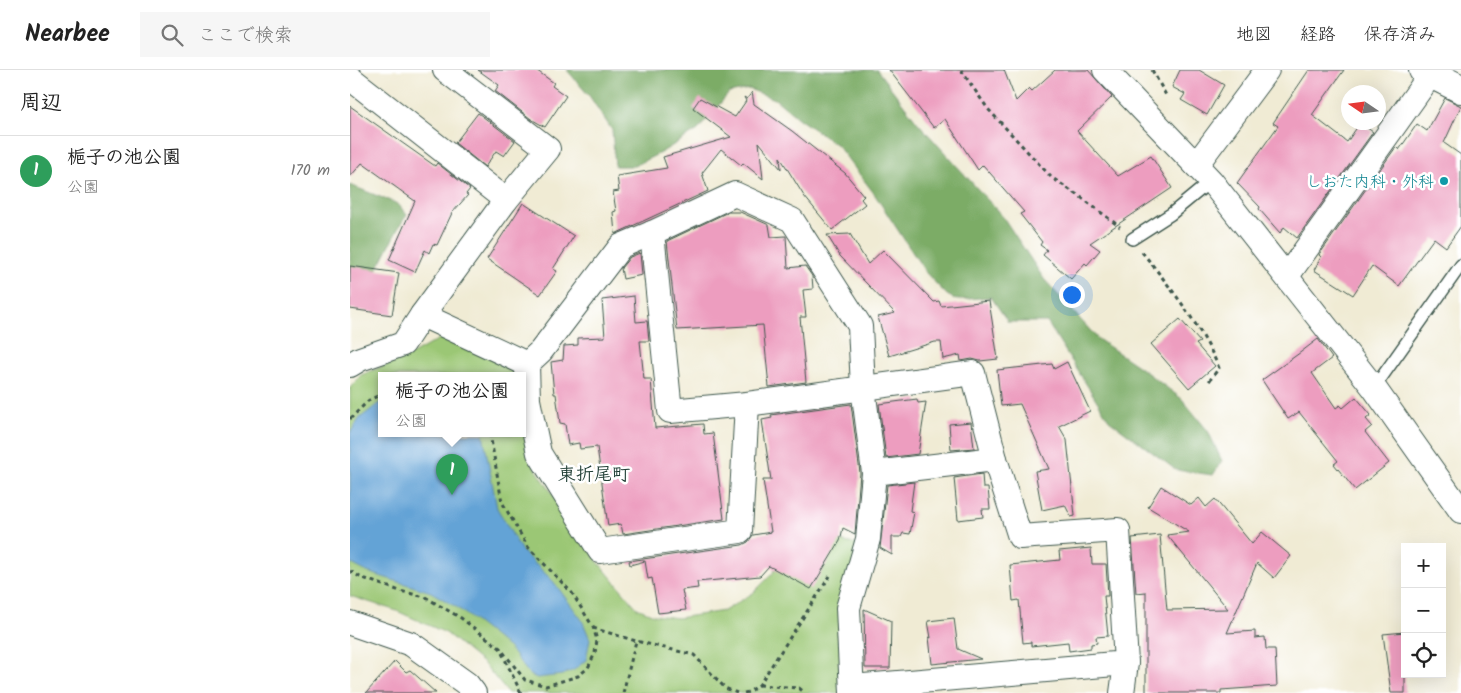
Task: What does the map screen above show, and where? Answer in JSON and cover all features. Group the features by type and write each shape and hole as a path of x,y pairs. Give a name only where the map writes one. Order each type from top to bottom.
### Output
{"main road":[{"path":"1427,72 1461,89"}],"street":[{"path":"350,365 360,359 403,344 506,200 548,149 445,70"},
{"path":"1105,70 1204,173 1374,388 1461,511"},
{"path":"1204,173 1267,70"},
{"path":"1287,276 1427,72"},
{"path":"350,78 506,200"},
{"path":"747,404 740,532 600,551 539,453 528,400 527,364 541,351 621,246 735,194 792,220 860,326 862,388 874,473 868,539 848,608 852,690 1126,663"},
{"path":"652,233 670,412 747,404 973,373 994,459 1020,536 1118,530 1126,663 1122,693"},
{"path":"422,315 527,364"},
{"path":"874,473 994,459"},
{"path":"350,623 411,644 461,679 474,693"}],"lane":[{"path":"1132,240 1171,214 1204,173"},
{"path":"1374,388 1461,265"}],"path":[{"path":"961,70 988,109 1050,177 1082,198 1125,232 1163,278 1209,346 1219,368 1207,384"},
{"path":"350,419 369,400 378,396"},
{"path":"350,571 360,577 400,591 425,597 461,618 500,648 525,680 546,686 578,676 588,668 595,653 597,640 593,628 572,593 528,547 502,502 491,437"},
{"path":"744,693 749,692 758,685 824,585"},
{"path":"593,628 636,642 694,655 725,688 737,693"},
{"path":"623,693 636,642"},
{"path":"500,648 522,693"},
{"path":"758,685 798,688 805,693"}],"green space":[{"path":"567,70 877,70 918,123 1003,217 1044,279 1098,339 1182,399 1208,431 1222,461 1213,475 1176,470 1109,420 1047,322 1008,322 991,297 957,300 947,295 926,273 873,192 837,145 799,119 775,99 749,89 729,93 698,130 662,152 634,166 615,166 612,130 590,97"},
{"path":"350,185 398,204 407,215 373,275 350,273"},
{"path":"448,334 509,364 512,372 378,372 378,437 525,437 528,457 598,562 637,608 654,615 678,618 724,611 753,593 772,574 802,533 859,545 846,693 508,693 484,664 446,633 397,611 350,596 350,388 361,375 409,356"}],"water":[{"path":"378,404 378,437 484,437 497,508 522,551 553,581 582,620 590,639 586,660 574,670 562,675 537,678 530,675 509,648 458,608 431,592 367,572 350,563 350,433 360,418"}],"building":[{"path":"478,70 536,70 554,83 552,86 566,96 545,127 531,119 495,91 499,85"},
{"path":"889,70 1004,70 1016,101 1029,88 1032,91 1055,70 1088,70 1112,97 1077,131 1118,176 1151,156 1172,188 1090,243 1100,250 1071,279 1043,255 1047,250 1040,245 1042,242 1020,214 1024,212 983,165 978,170 945,119 934,128"},
{"path":"1180,70 1199,70 1224,85 1207,115 1181,100 1185,94 1172,87"},
{"path":"1309,70 1344,70 1312,115 1347,142 1355,130 1370,130 1373,132 1297,238 1284,227 1280,233 1259,209 1260,207 1237,183 1278,126 1273,123"},
{"path":"752,92 754,104 845,173 864,196 861,199 865,204 832,230 804,196 780,157 781,169 759,142 763,179 721,149 702,173 708,191 615,234 613,212 616,211 613,192 619,191 617,176 667,168 663,157 731,137 693,108 700,98 735,117 746,101 744,97 747,99"},
{"path":"1445,98 1461,106 1444,143 1461,155 1461,226 1446,247 1434,238 1399,286 1372,266 1353,295 1314,270 1321,257 1319,255 1396,147 1399,150 1417,124 1427,131"},
{"path":"350,106 435,166 437,163 470,189 466,194 468,195 452,213 437,245 433,244 429,253 425,250 415,272 389,260 415,201 362,163 350,177"},
{"path":"478,113 515,141 504,156 496,151 485,167 455,143"},
{"path":"523,203 574,236 553,269 557,271 540,295 487,259"},
{"path":"728,212 740,212 769,225 771,237 786,236 788,268 805,266 812,276 813,289 803,290 806,317 800,317 806,382 769,387 763,325 677,330 667,241"},
{"path":"850,234 868,264 883,250 934,302 939,301 941,306 989,301 998,359 961,361 960,355 943,359 941,342 935,342 889,356 878,317 895,313 840,256 827,235"},
{"path":"640,253 642,275 623,279 621,268 630,257"},
{"path":"350,266 399,273 392,315 350,309"},
{"path":"634,296 636,322 647,321 649,341 640,341 644,379 651,379 655,428 703,424 704,434 713,433 724,519 623,534 621,524 608,526 597,447 580,449 579,443 568,445 565,424 560,423 556,394 554,394 551,362 563,360 564,346 578,345 578,338 605,337 602,300"},
{"path":"1180,319 1200,342 1196,344 1215,366 1189,388 1151,344"},
{"path":"1318,339 1332,358 1312,373 1336,408 1340,405 1343,408 1356,397 1371,415 1366,419 1372,426 1365,432 1389,463 1355,490 1334,464 1338,461 1299,412 1288,419 1262,380"},
{"path":"1067,362 1090,411 1059,426 1067,440 1075,516 1071,517 1065,505 1042,510 1035,471 1049,469 1020,404 1001,406 997,370 1052,364 1054,369"},
{"path":"917,399 918,403 926,402 918,454 886,458 879,404"},
{"path":"851,404 860,473 855,534 843,528 840,541 811,589 769,566 760,576 697,582 698,588 682,590 686,610 658,613 652,578 648,579 645,561 630,565 629,561 742,545 748,542 753,535 771,532 763,480 771,480 762,420 772,418 771,415"},
{"path":"971,422 974,448 951,450 949,424"},
{"path":"982,474 983,488 988,488 990,509 982,509 983,517 958,520 954,478"},
{"path":"914,482 910,511 914,512 910,534 903,533 901,537 892,537 892,555 880,548 887,485"},
{"path":"1161,486 1191,505 1199,498 1206,507 1215,499 1252,544 1262,532 1291,556 1274,578 1257,563 1227,633 1255,631 1255,638 1265,637 1266,649 1275,649 1277,686 1221,690 1221,693 1146,693 1146,592 1136,593 1132,538 1160,535 1167,610 1228,609 1167,535 1189,532 1148,507"},
{"path":"1091,548 1092,564 1106,564 1108,596 1104,596 1108,636 1096,637 1097,643 1091,644 1091,648 1069,651 1068,642 1031,646 1031,642 1023,643 1019,600 1013,601 1010,565 1060,560 1059,551"},
{"path":"864,609 891,621 890,668 865,668"},
{"path":"954,618 958,649 981,659 932,664 928,621"},
{"path":"1401,632 1401,678 1405,678 1405,693 1391,693 1383,634"},
{"path":"395,661 406,672 410,670 436,693 366,693"}],"place":[{"name":"しおた内科・外科","path":"1444,181"},
{"name":"梔子の池公園","path":"452,495"}],"district":[{"name":"東折尾町","path":"594,474"}]}
